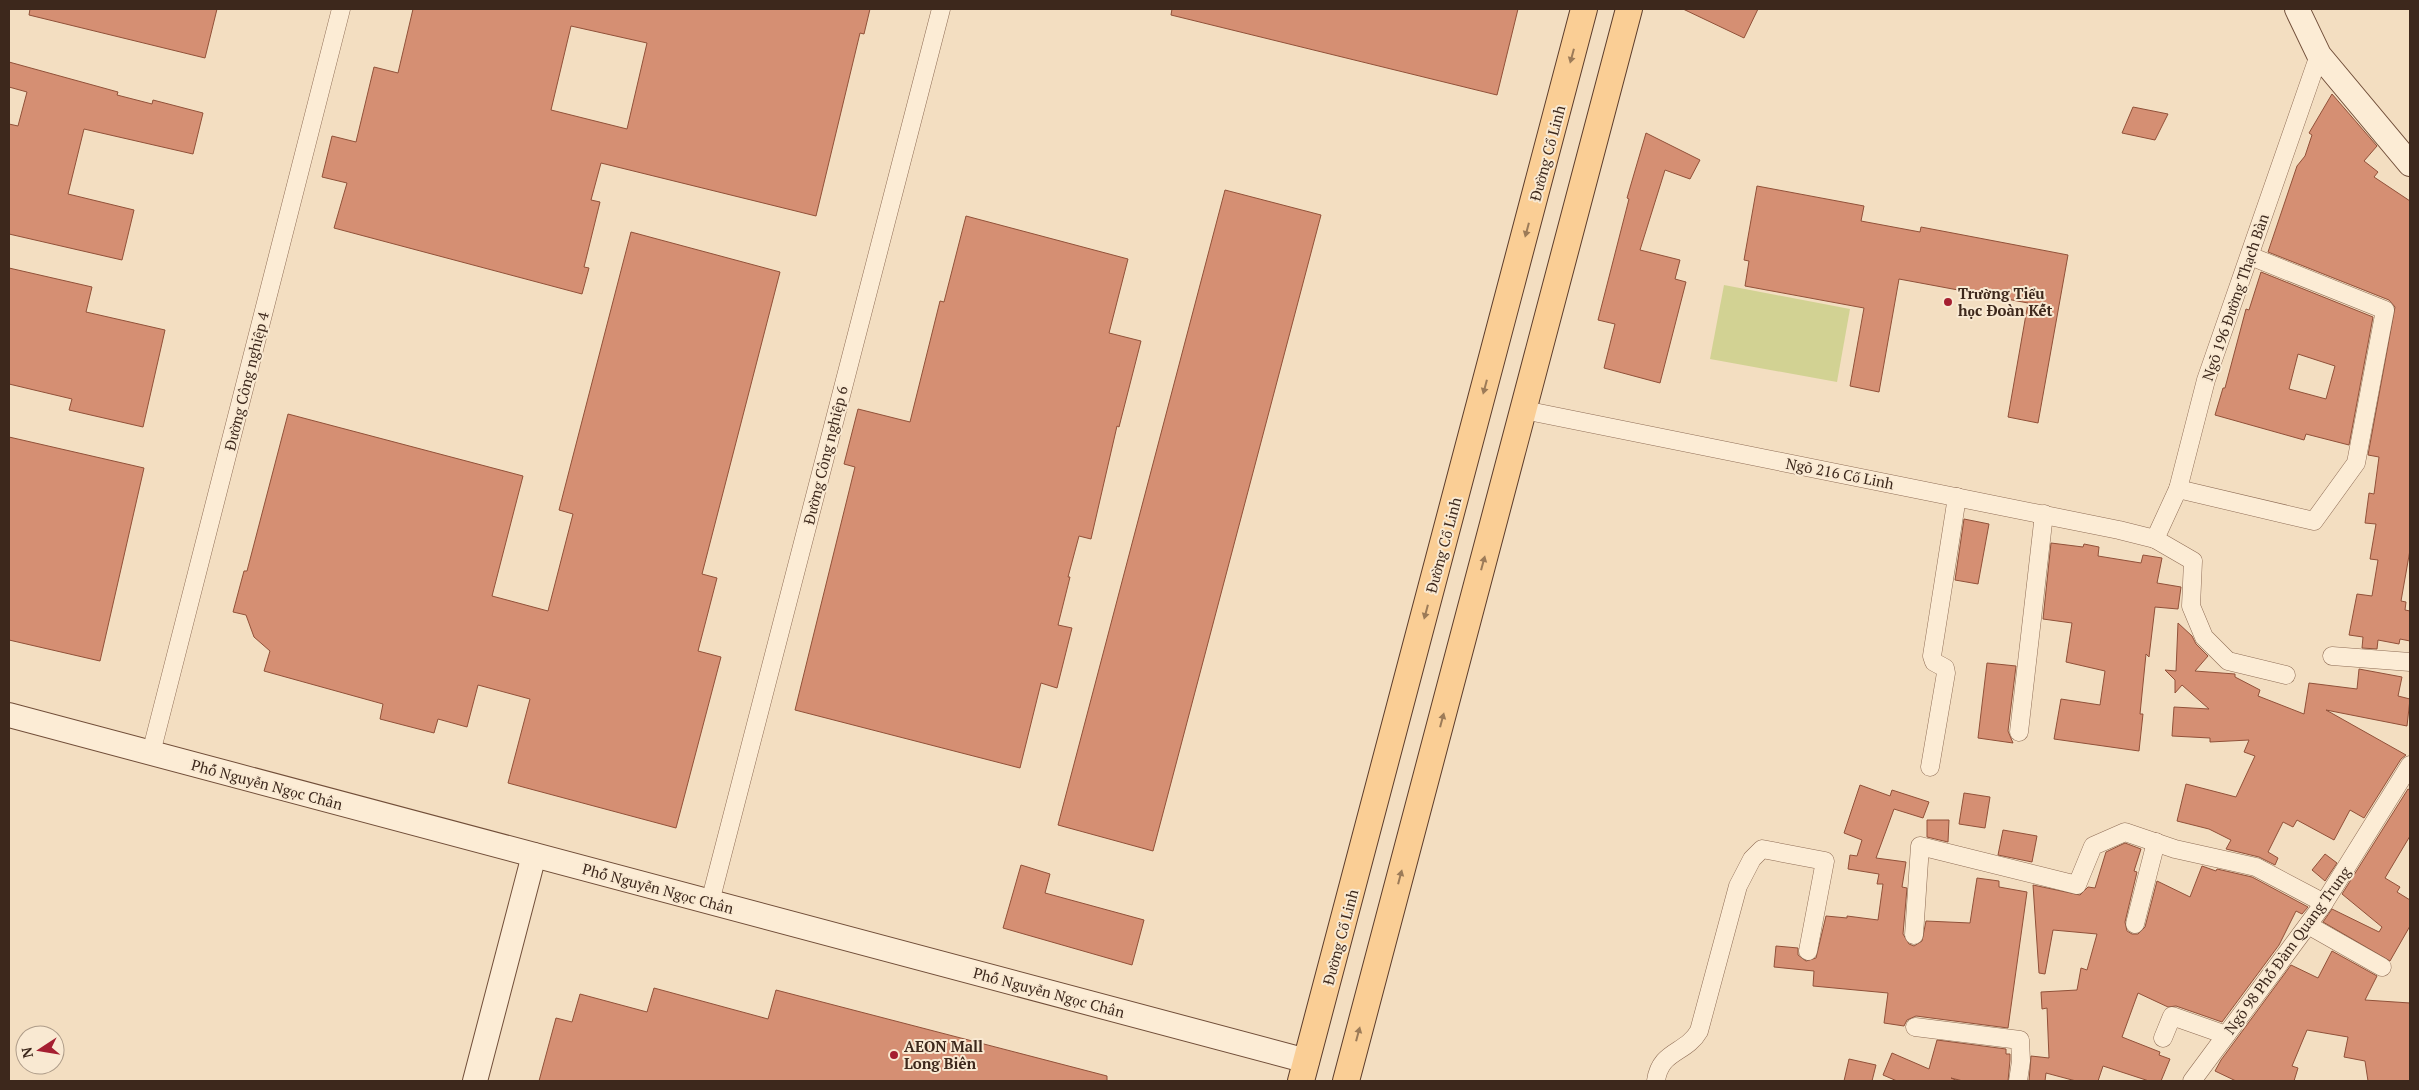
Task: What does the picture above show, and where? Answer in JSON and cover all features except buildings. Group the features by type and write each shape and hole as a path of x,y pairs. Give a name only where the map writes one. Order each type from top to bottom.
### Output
{"main road":[{"name":"Đường Cổ Linh","path":"1304,1071 1584,9"},
{"path":"1346,1081 1628,9"}],"street":[{"name":"Đường Công nghiệp 4","path":"151,753 341,9"},
{"name":"Đường Công nghiệp 6","path":"710,902 940,9"},
{"path":"2303,12 2319,55 2410,164"},
{"name":"Ngõ 196 Đường Thạch Bàn","path":"2155,539 2178,489 2206,380 2319,55"},
{"path":"2178,489 2314,521 2356,463 2385,310 2250,256"},
{"name":"Ngõ 216 Cổ Linh","path":"1524,410 2044,514 2155,539 2193,560 2191,606 2204,638 2228,661 2286,675"},
{"path":"1930,767 1946,672 1945,668 1934,662 1932,656 1957,497"},
{"path":"2018,732 2044,514"},
{"path":"2332,656 2410,662"},
{"name":"Phố Nguyễn Ngọc Chân","path":"9,715 710,902 1304,1071"},
{"name":"Ngõ 98 Phố Đàm Quang Trung","path":"2192,1081 2324,903 2410,765"},
{"path":"1914,935 1920,846 2077,885 2093,846 2125,832 2175,849 2256,867 2324,903"},
{"path":"2135,924 2156,842"},
{"path":"1656,1081 1660,1065 1668,1056 1694,1040 1699,1031 1738,886 1752,859 1762,850 1825,861 1808,951"},
{"path":"475,1081 534,855"},
{"path":"2308,925 2382,967"},
{"path":"2163,1038 2172,1016 2226,1035"},
{"path":"1915,1027 2020,1040 2021,1061 2018,1081"}],"green space":[{"path":"1724,285 1850,309 1837,382 1710,359"}],"place":[{"name":"Trường Tiểu học Đoàn Kết","path":"1948,302"},
{"name":"AEON Mall Long Biên","path":"894,1055"}]}
